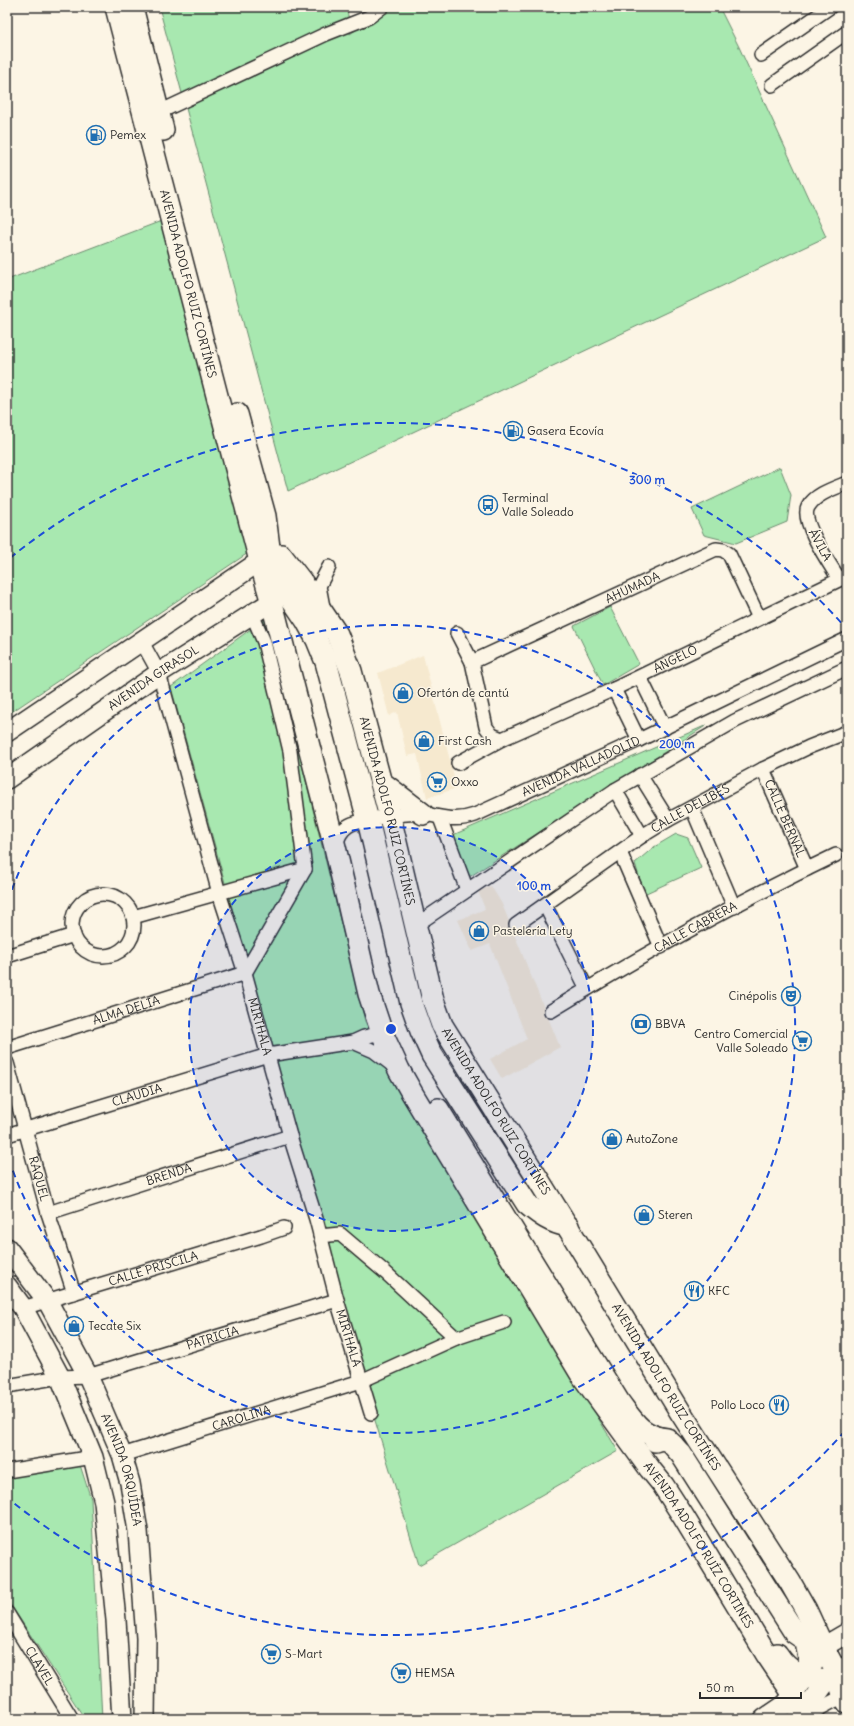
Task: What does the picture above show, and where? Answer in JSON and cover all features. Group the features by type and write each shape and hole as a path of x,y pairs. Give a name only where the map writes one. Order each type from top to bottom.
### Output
{"main road":[{"name":"AVENIDA ADOLFO RUIZ CORTÍNES","path":"116,7 152,116 254,537 271,560 285,594 338,839 367,987 385,1039 399,1070 464,1181 581,1374"},
{"path":"132,7 152,116 207,302 265,516 271,560"},
{"name":"AVENIDA ADOLFO RUIZ CORTÍNES","path":"271,560 285,594 330,623 337,634 351,671 390,817 430,988 437,1015 442,1025 568,1226 681,1413 766,1543 806,1610 823,1647"},
{"path":"285,594 306,620 317,640 326,662 368,820 411,1003 421,1031 432,1055 527,1204 541,1216 556,1224 568,1226"},
{"path":"380,781 432,816"},
{"path":"338,839 383,998 395,1033 408,1059 619,1402 636,1425 649,1435 661,1439"},
{"path":"338,839 372,981 389,1033 405,1069 588,1368 649,1462"},
{"name":"AVENIDA ADOLFO RUÍZ CORTINES","path":"581,1374 649,1462 767,1655 796,1678 804,1717"},
{"path":"649,1462 650,1444 653,1441 667,1439 681,1454 795,1633 815,1646 823,1647 842,1684"},
{"path":"761,1581 766,1543"},
{"path":"796,1678 842,1684"}],"street":[{"path":"152,116 326,34 369,17 382,7"},
{"path":"761,55 830,7"},
{"path":"772,85 847,32"},
{"name":"ÁVILA","path":"843,578 809,527 807,508 814,500 847,483"},
{"name":"AHUMADA","path":"472,662 716,549 723,550 729,554 759,618"},
{"path":"7,732 142,642 271,560"},
{"path":"329,567 319,586 323,608 330,623"},
{"name":"ÁNGELO","path":"458,763 502,739 640,677 843,578"},
{"name":"AVENIDA GIRASOL","path":"7,779 159,673 285,594"},
{"path":"245,973 305,869 290,751 264,642 252,614"},
{"path":"457,633 472,662 486,727 492,735 502,739"},
{"name":"AVENIDA VALLADOLID","path":"338,839 349,825 368,820 390,817 432,816 465,818 475,815 665,728 847,639"},
{"name":"MIRTHALA","path":"142,642 159,673 219,893 245,973 290,1136 371,1413"},
{"path":"416,925 615,790 640,775 747,715 847,668"},
{"path":"640,677 665,728"},
{"path":"614,689 639,740"},
{"name":"CALLE DELIBES","path":"516,925 642,836 668,820 763,769 809,747 847,732"},
{"name":"CALLE BERNAL","path":"763,769 807,869"},
{"path":"640,775 668,820"},
{"path":"615,790 642,836"},
{"path":"692,808 734,907"},
{"path":"432,816 467,890"},
{"path":"620,852 661,947"},
{"name":"CALLE CABRERA","path":"552,1011 587,989 661,947 734,907 836,855"},
{"path":"133,917 305,869"},
{"path":"105,894 121,899 129,907 134,925 130,942 117,953 100,956 92,954 84,949 74,935 72,924 74,913 80,904 89,897 105,894"},
{"path":"545,904 587,989"},
{"path":"7,956 74,935"},
{"name":"ALMA DELIA","path":"7,1048 245,973"},
{"name":"CLAUDIA","path":"7,1134 268,1055 353,1042 364,1037 385,1039"},
{"path":"353,1042 374,1051 399,1070"},
{"name":"RAQUEL","path":"7,1063 48,1213 74,1293"},
{"name":"BRENDA","path":"48,1213 290,1136"},
{"name":"CALLE PRISCILA","path":"23,1308 48,1302 284,1228"},
{"path":"320,1236 340,1234 386,1273 456,1338"},
{"name":"AVENIDA ORQUÍDEA","path":"7,1248 48,1302 88,1376 122,1455 130,1482 138,1531 146,1638 145,1719"},
{"name":"AVENIDA ORQUÍDEA","path":"8,1288 23,1308 60,1377 93,1457 104,1502 116,1620 122,1719"},
{"name":"PATRICIA","path":"7,1386 60,1377 88,1376 337,1300"},
{"name":"CAROLINA","path":"122,1455 361,1381 456,1338 504,1322"},
{"path":"7,1471 93,1457"},
{"name":"CLAVEL","path":"7,1614 72,1719"},
{"path":"796,1678 823,1647 847,1633"},
{"path":"764,1719 786,1704 796,1678 806,1663 801,1638"},
{"path":"804,1717 842,1684"}],"shaded area":[{"path":"423,655 457,788 427,798 417,754 407,756 397,712 389,716 378,673"},
{"path":"491,886 502,904 560,1047 502,1079 490,1059 527,1039 490,944 472,951 458,920 485,909 478,891"}],"green space":[{"path":"159,7 347,7 350,34 389,7 719,7 739,47 826,237 288,491"},
{"path":"164,220 248,553 7,715 7,280"},
{"path":"780,467 791,495 787,522 736,543 704,535 692,509"},
{"path":"610,607 639,664 603,685 574,626"},
{"path":"266,618 365,1021 380,1054 618,1451 419,1565 356,1358 171,687"},
{"path":"707,725 466,879 453,835"},
{"path":"676,834 688,838 701,868 644,894 635,863 654,847"},
{"path":"80,1465 91,1499 102,1719 85,1719 7,1599 7,1476"}],"place":[{"name":"Pemex","path":"96,135"},
{"name":"Gasera Ecovía","path":"513,431"},
{"name":"Terminal Valle Soleado","path":"488,505"},
{"name":"Ofertón de cantú","path":"403,693"},
{"name":"First Cash","path":"424,741"},
{"name":"Oxxo","path":"437,782"},
{"name":"Pastelería Lety","path":"479,931"},
{"name":"Cinépolis","path":"791,996"},
{"name":"BBVA","path":"641,1024"},
{"name":"Centro Comercial Valle Soleado","path":"802,1041"},
{"name":"AutoZone","path":"612,1139"},
{"name":"Steren","path":"644,1215"},
{"name":"KFC","path":"694,1291"},
{"name":"Tecate Six","path":"74,1326"},
{"name":"Pollo Loco","path":"779,1405"},
{"name":"S-Mart","path":"271,1654"},
{"name":"HEMSA","path":"401,1673"}]}
